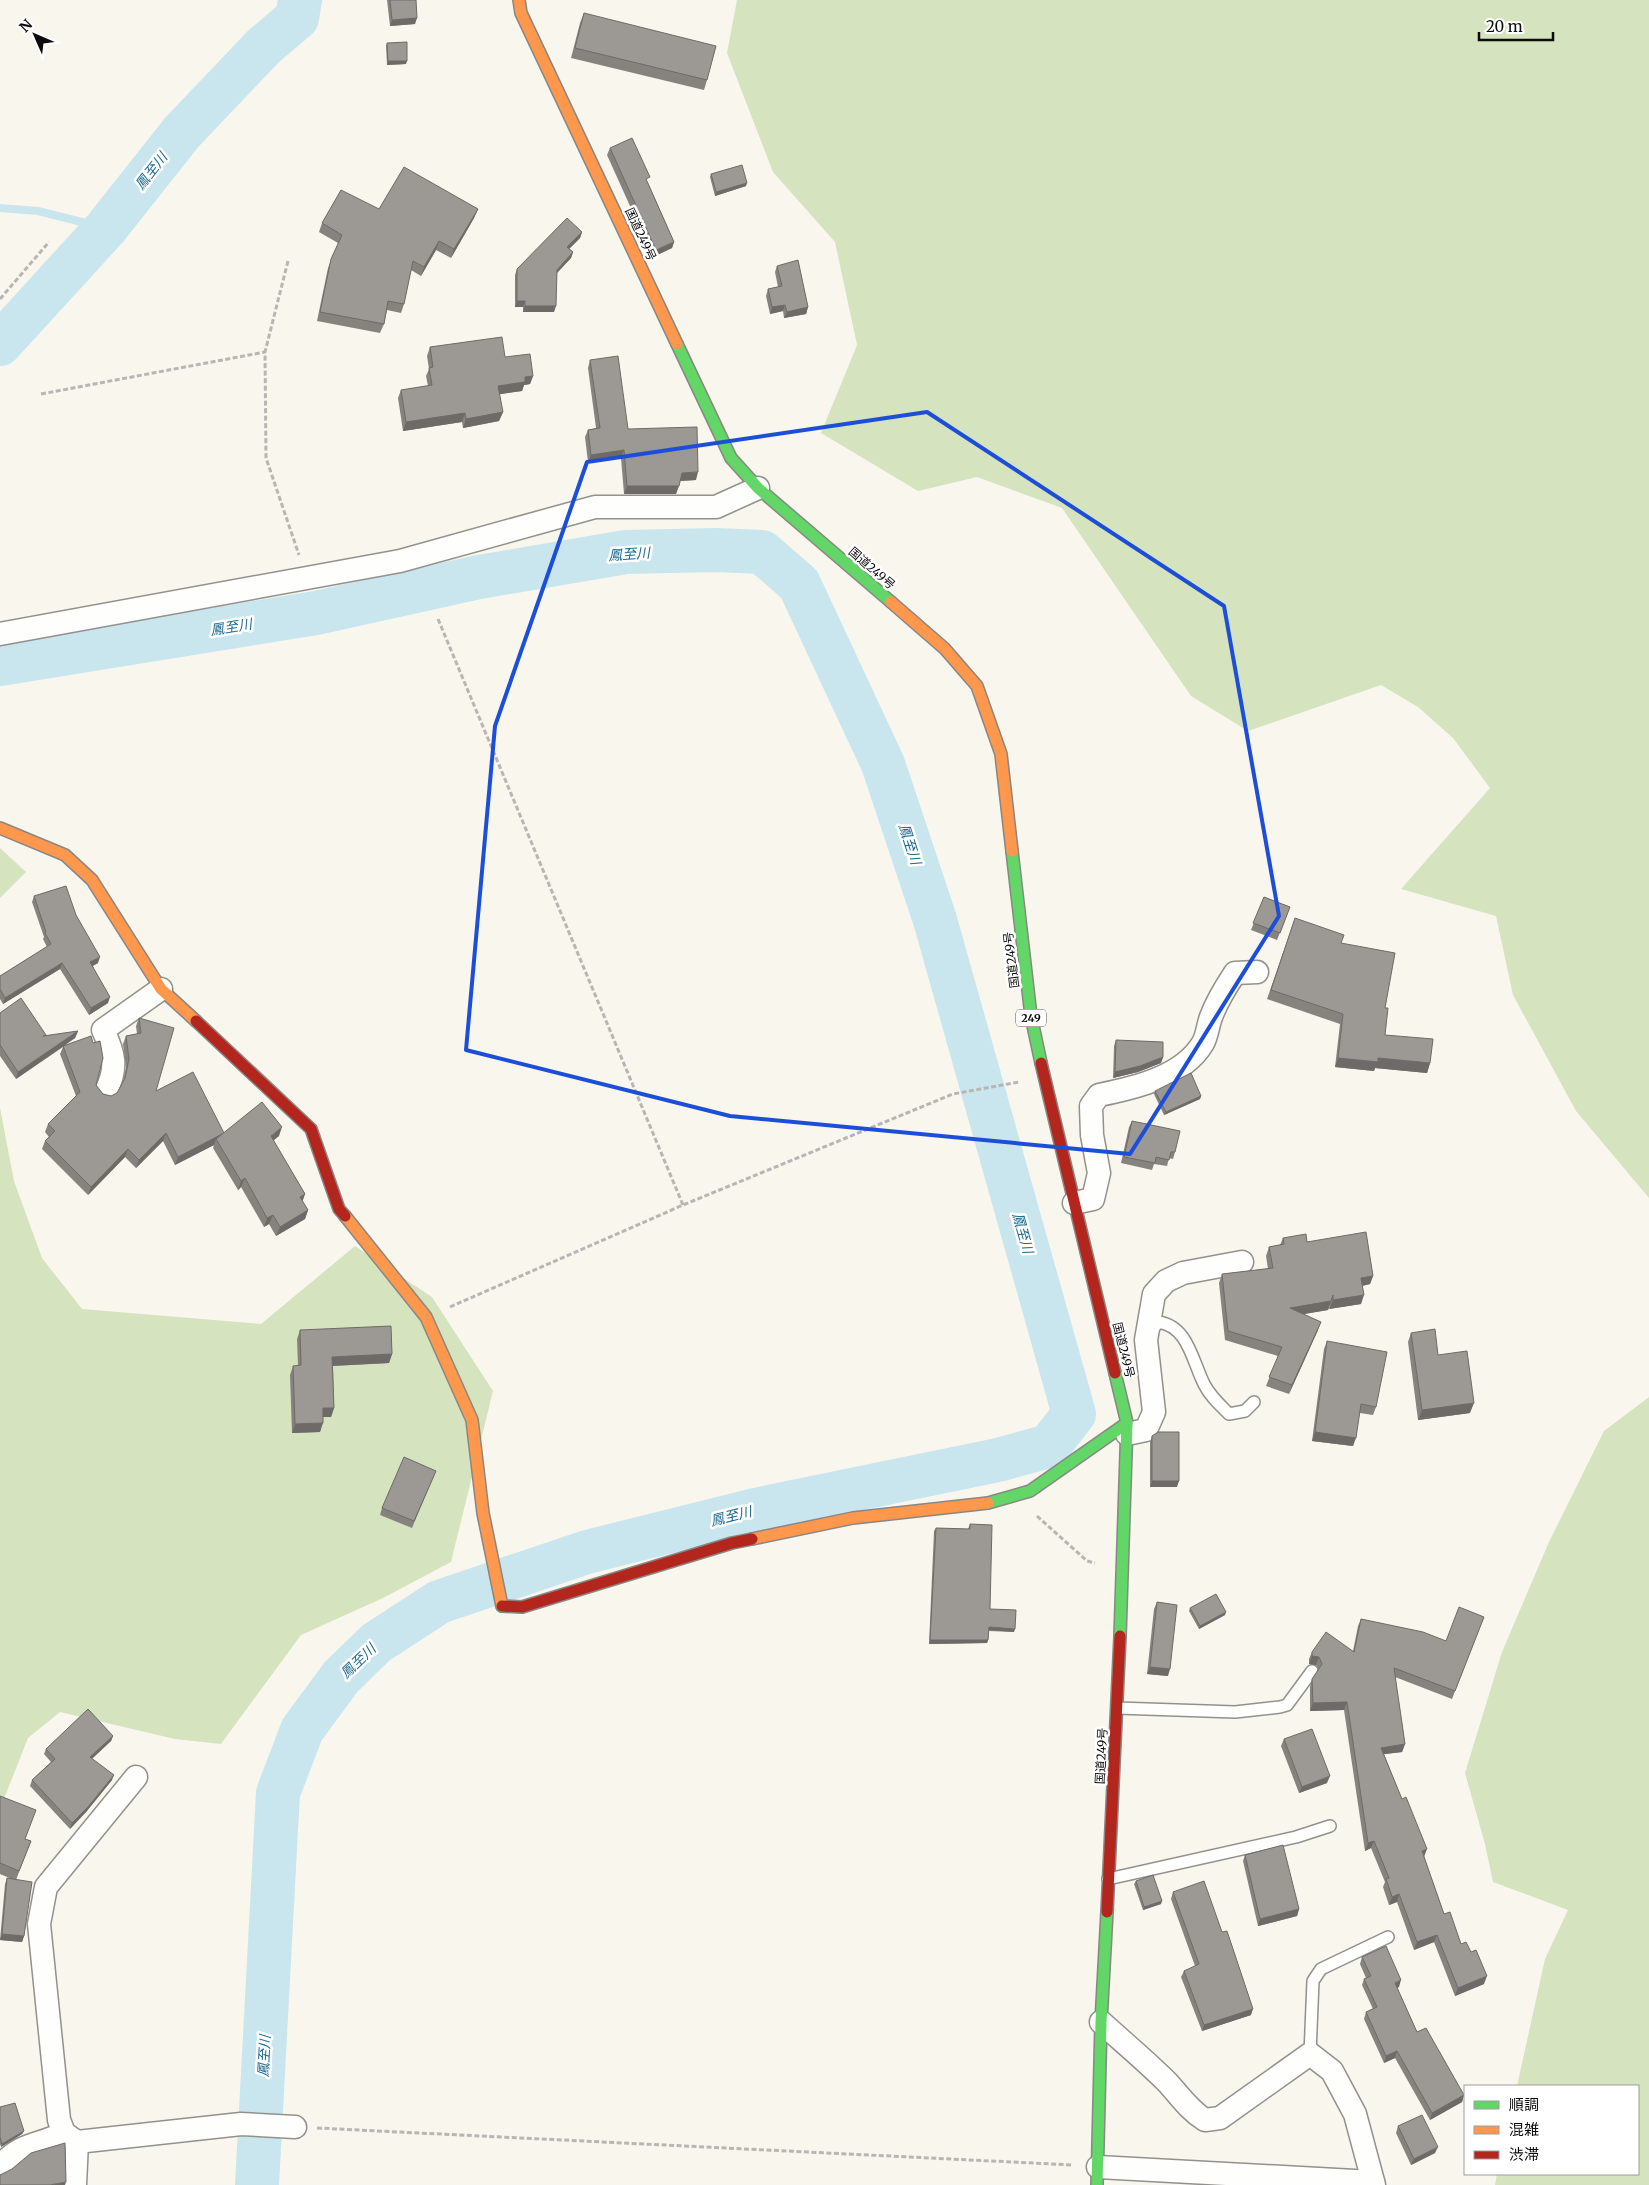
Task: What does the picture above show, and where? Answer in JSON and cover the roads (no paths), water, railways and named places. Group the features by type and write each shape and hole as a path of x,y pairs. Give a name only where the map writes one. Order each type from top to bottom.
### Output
{"main road":[{"name":"国道249号","path":"519,0 521,13 731,458 758,488 946,649 977,686 1001,754 1031,1016 1127,1428 1117,1708 1101,2022 1098,2176"},
{"path":"0,828 65,855 92,880 161,989 311,1129 339,1209 426,1317 472,1420 483,1513 502,1608 522,1608 732,1543 853,1518 981,1505 1030,1491 1127,1428"}],"street":[{"path":"0,634 400,561 595,507 716,507 758,488"},
{"path":"1074,1203 1093,1200 1099,1173 1092,1135 1091,1106 1099,1095 1130,1089 1181,1066 1203,1043 1219,997 1235,974 1257,972"},
{"path":"106,1091 113,1077 114,1061 111,1046 103,1030 161,989"},
{"path":"1127,1428 1146,1430 1154,1412 1146,1340 1154,1294 1166,1281 1184,1273 1242,1262"},
{"path":"75,2185 70,2137 59,2120 39,1924 46,1887 136,1777"},
{"path":"1098,2176 1374,2183 1356,2114 1332,2071 1310,2054 1220,2118 1205,2120 1191,2111 1172,2087 1101,2022"},
{"path":"4,2159 29,2144 70,2137 241,2124 294,2127"}],"lane":[{"path":"1146,1340 1158,1322 1167,1323 1178,1329 1189,1347 1213,1399 1229,1414 1245,1411 1254,1402"},
{"path":"1117,1708 1235,1712 1280,1707 1287,1705 1312,1671"},
{"path":"1108,1879 1296,1837 1330,1826"},
{"path":"1310,2054 1313,1981 1321,1969 1388,1937"}],"waterway":[{"name":"鳳至川","path":"0,344 106,228 182,132 264,46 297,18 300,0"},
{"path":"0,208 38,211 106,228"},
{"name":"鳳至川","path":"0,664 316,613 479,577 626,552 716,550 762,552 799,584 883,764 935,920 1074,1414 1049,1446 998,1460 755,1510 587,1552 439,1602 376,1643 341,1677 302,1730 278,1793 257,2185"}]}
